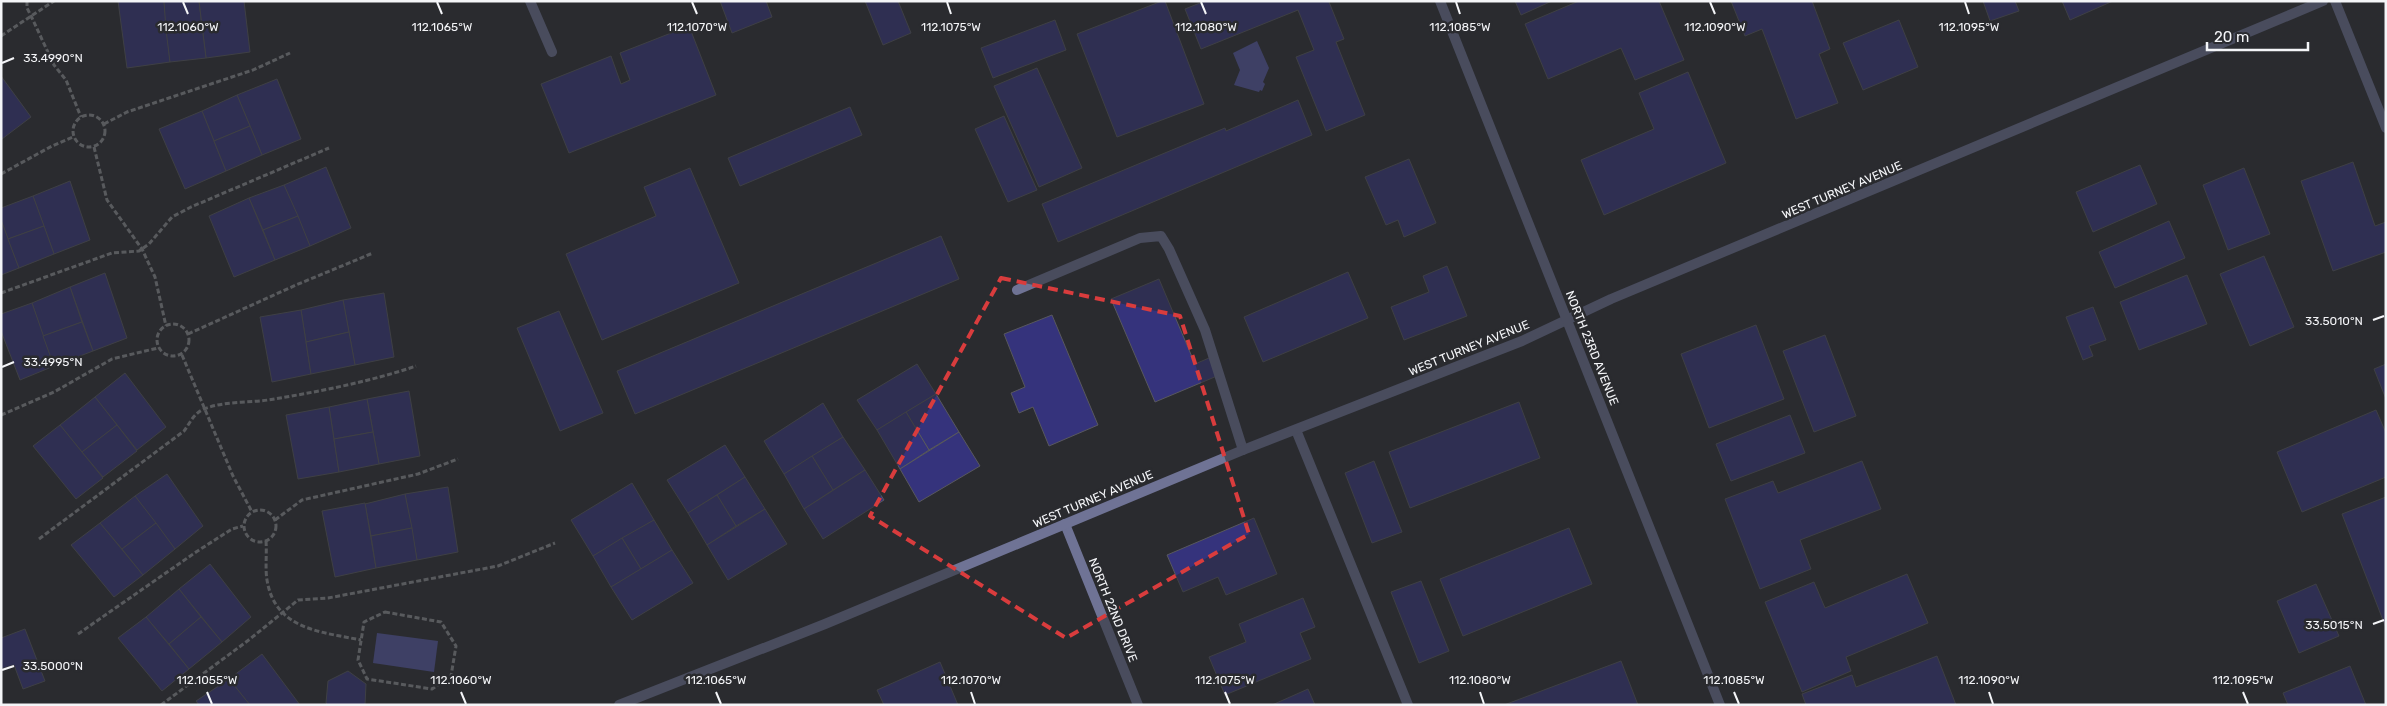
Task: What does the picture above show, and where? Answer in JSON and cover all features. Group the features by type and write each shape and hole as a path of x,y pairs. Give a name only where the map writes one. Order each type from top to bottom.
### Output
{"street":[{"path":"530,1 552,52"},
{"name":"NORTH 23RD AVENUE","path":"1440,1 1720,705"},
{"name":"WEST TURNEY AVENUE","path":"619,705 825,624 1242,450 1522,341 1567,319 2323,1"},
{"path":"2335,1 2386,128"},
{"path":"1017,290 1140,238 1160,236 1169,249 1206,330 1242,450"},
{"path":"1296,430 1408,705"},
{"name":"NORTH 22ND DRIVE","path":"1065,524 1138,705"}],"path":[{"path":"27,1 27,8 54,65 66,80 81,117"},
{"path":"1,36 32,18 54,1"},
{"path":"104,124 127,112 253,70 290,53"},
{"path":"91,115 97,117 104,124 105,134 103,141 94,146 84,147 74,137 74,124 81,117 91,115"},
{"path":"1,174 52,146 74,137"},
{"path":"94,146 107,200 142,249 156,277 166,326"},
{"path":"1,293 112,253 142,249 172,217 191,206 329,148"},
{"path":"188,334 296,284 373,253"},
{"path":"175,324 181,326 188,334 190,344 182,355 168,356 158,348 158,334 166,326 175,324"},
{"path":"1,415 54,392 112,359 158,348"},
{"path":"182,355 233,476 252,512"},
{"path":"38,539 184,431 197,412 214,406 267,400 378,378 416,366"},
{"path":"275,520 302,500 418,474 458,458"},
{"path":"261,509 268,511 275,520 277,529 274,535 266,541 255,542 249,539 243,526 244,519 252,512 261,509"},
{"path":"78,634 196,552 232,529 243,526"},
{"path":"266,541 269,587 274,601 284,612 298,624 309,630 361,640"},
{"path":"162,705 298,600 328,598 498,566 555,543"},
{"path":"385,612 441,622 456,646 451,676 432,689 367,679 358,660 361,640 364,622 385,612"}],"highlighted area":[{"path":"1001,278 1180,316 1249,534 1066,638 870,516"}],"shaded area":[{"path":"1257,41 1269,68 1263,82 1265,84 1262,91 1260,90 1259,92 1234,85 1240,70 1233,53"},
{"path":"377,633 438,641 434,672 373,663"}],"building":[{"path":"118,1 164,1 170,62 127,68"},
{"path":"164,1 199,1 202,26 166,30"},
{"path":"199,1 244,1 250,52 206,58"},
{"path":"720,1 766,1 772,17 732,33"},
{"path":"865,1 898,1 911,33 883,45"},
{"path":"1165,1 1204,104 1117,137 1077,34"},
{"path":"1205,1 1331,1 1329,2 1344,39 1336,42 1365,115 1326,131 1296,57 1314,50 1298,10 1201,49 1185,9"},
{"path":"1515,1 1552,1 1521,15"},
{"path":"1579,1 1659,1 1684,60 1635,80 1621,48 1548,79 1525,24"},
{"path":"1731,1 1812,1 1830,49 1819,54 1838,103 1796,119 1762,29 1745,36"},
{"path":"1983,1 2015,1 2019,11 1990,21"},
{"path":"2062,1 2113,1 2070,20"},
{"path":"1055,20 1066,50 993,78 981,48"},
{"path":"1899,20 1918,67 1863,90 1843,43"},
{"path":"202,26 206,58 170,62 166,30"},
{"path":"689,26 716,95 569,153 541,84 611,56 621,84 630,80 620,53"},
{"path":"1037,68 1082,168 1039,187 994,86"},
{"path":"1688,72 1726,163 1604,215 1581,160 1654,129 1639,93"},
{"path":"1,76 31,117 2,139 1,138"},
{"path":"277,79 301,139 262,155 237,95"},
{"path":"237,95 250,126 214,141 202,111"},
{"path":"1298,100 1312,135 1058,242 1042,204 1225,128 1226,131"},
{"path":"850,107 862,135 740,186 728,158"},
{"path":"202,111 226,171 185,189 159,129"},
{"path":"1004,116 1037,190 1008,202 975,129"},
{"path":"250,126 262,155 226,171 214,141"},
{"path":"1409,159 1436,223 1404,237 1398,220 1386,225 1365,177"},
{"path":"2353,162 2375,226 2386,222 2386,252 2333,271 2301,181"},
{"path":"2140,165 2157,204 2093,232 2076,192"},
{"path":"326,167 351,228 310,246 284,185"},
{"path":"690,168 739,283 602,340 566,254 656,216 644,187"},
{"path":"2244,168 2270,234 2228,250 2203,185"},
{"path":"70,181 90,240 54,254 33,196"},
{"path":"284,185 298,216 263,230 249,198"},
{"path":"33,196 44,226 8,239 1,220 1,208"},
{"path":"249,198 275,260 234,277 209,216"},
{"path":"298,216 310,246 275,260 263,230"},
{"path":"1,220 19,268 1,275"},
{"path":"2169,221 2185,258 2115,288 2099,252"},
{"path":"44,226 54,254 19,268 8,239"},
{"path":"941,236 959,279 635,414 617,371"},
{"path":"2264,256 2294,327 2250,346 2220,274"},
{"path":"1447,266 1467,316 1404,340 1391,307 1429,292 1423,276"},
{"path":"1348,272 1368,318 1263,362 1244,317"},
{"path":"105,273 127,338 93,351 70,287"},
{"path":"2187,275 2207,324 2139,350 2120,302"},
{"path":"1159,279 1195,364 1209,358 1217,376 1155,402 1111,299"},
{"path":"70,287 82,322 43,336 32,303"},
{"path":"384,293 394,357 355,365 343,300"},
{"path":"343,300 349,332 306,342 301,310"},
{"path":"32,303 54,366 20,380 1,331 1,314"},
{"path":"2093,307 2106,340 2089,346 2093,356 2083,360 2066,317"},
{"path":"301,310 311,374 272,382 260,317"},
{"path":"559,311 603,413 560,431 517,328"},
{"path":"1052,315 1098,425 1049,446 1033,407 1019,413 1011,393 1025,387 1004,334"},
{"path":"82,322 93,351 54,366 43,336"},
{"path":"1756,325 1784,399 1709,428 1681,354"},
{"path":"349,332 355,365 311,374 306,342"},
{"path":"1825,335 1856,416 1814,432 1783,351"},
{"path":"917,364 936,394 877,430 857,400"},
{"path":"2386,364 2386,399 2374,369"},
{"path":"125,373 166,427 137,450 95,397"},
{"path":"409,391 420,456 379,464 367,399"},
{"path":"936,394 959,432 929,450 906,412"},
{"path":"95,397 117,425 82,452 60,425"},
{"path":"367,399 373,432 334,439 329,407"},
{"path":"1519,402 1540,458 1410,508 1389,452"},
{"path":"823,403 843,437 784,474 764,441"},
{"path":"329,407 339,472 298,479 286,415"},
{"path":"2376,410 2386,433 2386,477 2302,512 2277,452"},
{"path":"906,412 929,450 900,469 877,430"},
{"path":"1790,415 1805,453 1731,481 1716,444"},
{"path":"60,425 103,478 76,499 33,446"},
{"path":"117,425 137,451 103,477 82,452"},
{"path":"373,432 379,464 339,472 334,439"},
{"path":"959,432 980,466 919,502 900,469"},
{"path":"843,437 865,470 833,490 812,456"},
{"path":"725,445 745,477 688,513 667,480"},
{"path":"812,456 833,490 804,509 784,474"},
{"path":"1374,461 1402,532 1372,543 1345,473"},
{"path":"1862,461 1881,509 1800,540 1811,569 1760,589 1725,499 1773,481 1778,493"},
{"path":"865,470 884,500 823,539 804,509"},
{"path":"167,474 203,526 175,549 135,496"},
{"path":"745,477 765,509 736,526 717,495"},
{"path":"632,483 654,520 593,556 571,520"},
{"path":"448,487 458,552 417,560 405,494"},
{"path":"405,494 412,528 371,536 365,504"},
{"path":"717,495 736,526 707,545 688,513"},
{"path":"135,496 156,523 122,549 100,523"},
{"path":"2386,497 2386,628 2342,514"},
{"path":"365,503 376,568 335,577 322,511"},
{"path":"765,509 787,544 728,580 707,545"},
{"path":"1254,518 1277,574 1226,595 1218,577 1183,592 1167,555"},
{"path":"654,520 672,550 641,569 622,538"},
{"path":"100,523 143,575 114,597 71,545"},
{"path":"156,523 175,549 143,575 122,549"},
{"path":"412,528 417,560 376,568 371,536"},
{"path":"1569,528 1592,584 1463,636 1440,579"},
{"path":"622,538 641,569 611,587 593,556"},
{"path":"672,550 693,583 632,620 611,587"},
{"path":"210,564 251,617 222,642 179,589"},
{"path":"1907,574 1928,623 1846,657 1851,671 1802,692 1765,602 1814,582 1825,608"},
{"path":"1421,581 1449,651 1419,663 1391,592"},
{"path":"2316,584 2339,636 2299,653 2277,601"},
{"path":"179,589 201,617 169,644 146,617"},
{"path":"1303,598 1315,627 1300,633 1311,659 1225,695 1209,657 1246,642 1239,624"},
{"path":"146,617 189,669 162,691 118,638"},
{"path":"201,617 222,642 189,669 169,644"},
{"path":"25,629 45,681 23,689 14,665 1,669 1,638"},
{"path":"262,654 300,705 250,705 229,679"},
{"path":"1937,656 1956,705 1806,705 1802,694 1852,675 1856,687"},
{"path":"1621,661 1638,705 1504,705"},
{"path":"940,662 958,705 884,705 877,690"},
{"path":"2350,666 2366,705 2288,705 2283,693"},
{"path":"348,671 366,684 365,705 328,705 326,703 328,681"},
{"path":"229,679 250,705 199,705 196,701"},
{"path":"1308,689 1315,705 1272,705"}]}
